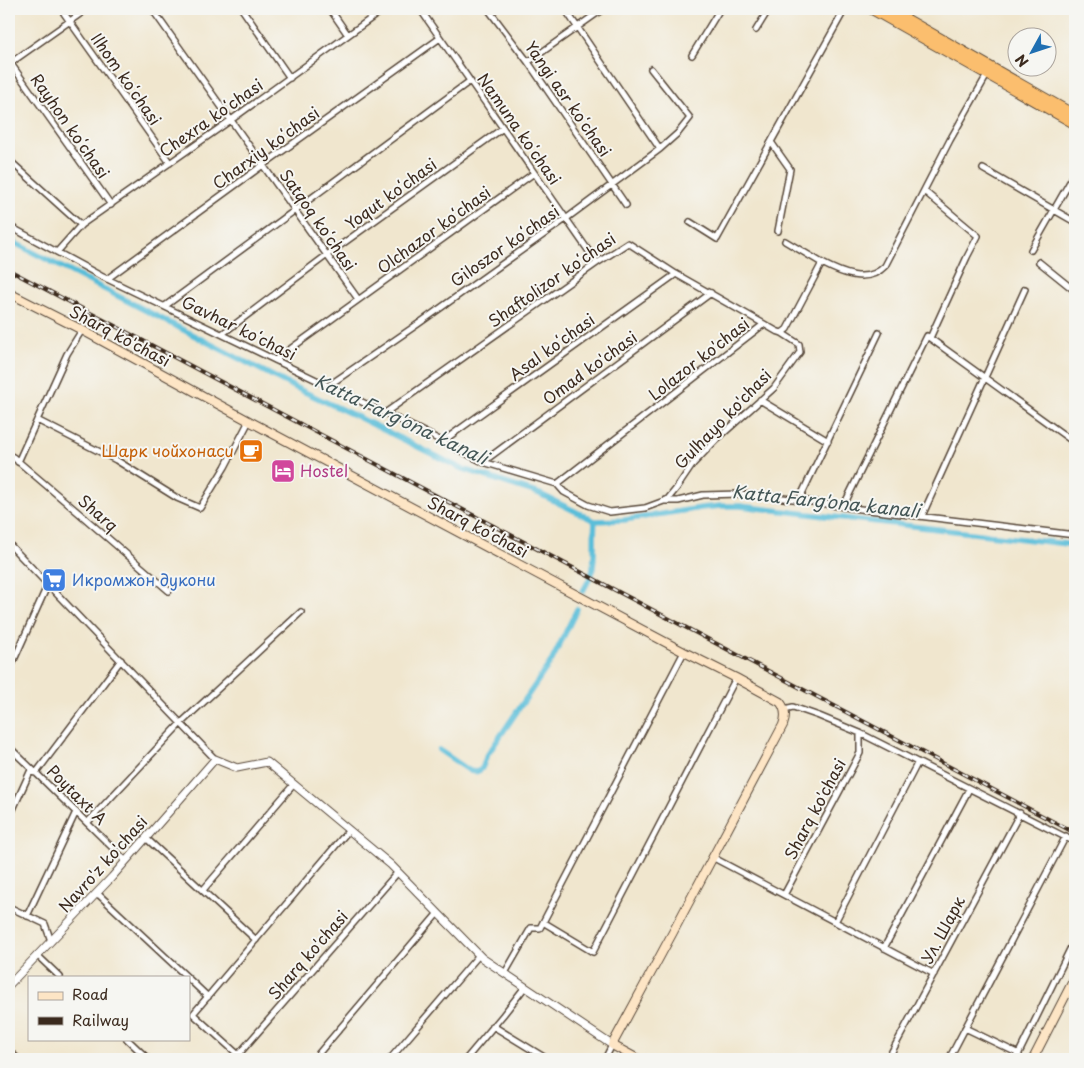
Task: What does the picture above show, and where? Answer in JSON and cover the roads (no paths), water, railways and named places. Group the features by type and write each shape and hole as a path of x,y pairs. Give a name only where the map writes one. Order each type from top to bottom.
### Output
{"highway":[{"path":"872,9 1075,124"},
{"path":"889,9 1075,114"}],"main road":[{"name":"Sharq ko'chasi","path":"9,293 736,678 780,702 784,710"},
{"path":"638,1059 612,1045 783,725 785,718 784,710"},
{"path":"1033,1059 1075,977"}],"street":[{"name":"Ilhom koʻchasi","path":"61,9 170,163"},
{"path":"9,63 87,9"},
{"name":"Satqoq koʻchasi","path":"152,9 358,299"},
{"path":"242,9 290,78"},
{"path":"330,9 348,35"},
{"name":"Chexra koʻchasi","path":"57,252 81,226 384,9"},
{"name":"Namuna koʻchasi","path":"420,9 597,263"},
{"name":"Yangi asr koʻchasi","path":"488,9 528,62 626,205"},
{"path":"565,9 660,149"},
{"path":"528,62 603,9"},
{"path":"692,55 720,9"},
{"path":"756,30 769,9"},
{"path":"690,222 717,239 845,9"},
{"name":"Charxiy koʻchasi","path":"107,279 440,38"},
{"name":"Rayhon koʻchasi","path":"9,63 111,205"},
{"name":"Giloszor koʻchasi","path":"328,386 567,218 660,149 678,133 690,118 651,69"},
{"path":"785,241 837,271 856,276 880,271 885,266 950,140 987,75"},
{"name":"Gavhar koʻchasi","path":"164,306 470,81"},
{"name":"Yoqut koʻchasi","path":"222,334 327,255 503,128"},
{"path":"771,142 790,169 778,231"},
{"path":"9,160 81,226"},
{"path":"983,169 1075,222"},
{"name":"Olchazor koʻchasi","path":"274,360 534,173"},
{"path":"1031,250 1075,173"},
{"path":"924,191 978,236 930,338"},
{"name":"Gavhar koʻchasi","path":"9,226 107,279 483,462 557,484 564,492 588,505 610,512 645,508 664,501 678,501 702,495 739,494 1075,535"},
{"name":"Shaftolizor koʻchasi","path":"385,413 628,243 676,274 764,324"},
{"path":"1038,262 1075,291"},
{"path":"782,333 787,329 822,263"},
{"name":"Asal koʻchasi","path":"443,441 676,274"},
{"path":"922,516 1025,289"},
{"name":"Omad ko'chasi","path":"483,462 711,293"},
{"name":"Lolazor ko'chasi","path":"557,484 764,324 782,333"},
{"path":"18,462 67,354 82,330"},
{"name":"Gulhayo ko'chasi","path":"664,501 676,489 693,464 716,440 774,388 800,352 799,344 782,333"},
{"path":"799,500 879,333"},
{"path":"843,506 927,336 1075,443"},
{"path":"760,400 828,441"},
{"path":"37,420 116,460 177,498 200,508 225,467 249,421"},
{"name":"Sharq","path":"9,455 169,591"},
{"path":"9,544 215,759 237,768 267,762 391,865 480,955 612,1045 604,1059"},
{"path":"9,671 48,584"},
{"path":"87,822 181,724 301,612"},
{"path":"505,973 531,928 540,928 684,652"},
{"path":"9,653 16,656"},
{"path":"9,818 30,772 36,772 121,660"},
{"path":"543,922 593,952 736,678"},
{"path":"784,710 793,707 860,733 1075,842"},
{"name":"Sharq ko'chasi","path":"784,895 860,753 860,733"},
{"name":"Poytaxt A","path":"9,747 126,861"},
{"name":"Navro'z ko'chasi","path":"9,985 97,893 215,759"},
{"path":"835,922 918,762"},
{"path":"203,890 294,784"},
{"path":"884,948 969,789"},
{"path":"27,916 76,812"},
{"name":"Ул. Шарк","path":"888,1059 1020,813"},
{"path":"243,1059 193,1014 349,830"},
{"path":"949,1059 1066,836"},
{"path":"146,838 256,940"},
{"path":"712,857 934,974"},
{"name":"Sharq ko'chasi","path":"238,1055 398,872"},
{"path":"97,893 186,976"},
{"path":"9,907 45,924 51,941"},
{"path":"314,1059 438,913"},
{"path":"965,1028 1018,1057 1075,939"},
{"path":"37,955 59,976"},
{"path":"390,1059 480,955"},
{"path":"190,980 208,997"},
{"path":"466,1059 525,987"},
{"path":"493,1026 547,1059"},
{"path":"128,1040 148,1059"},
{"path":"9,1050 18,1059"}],"waterway":[{"name":"Katta Farg'ona kanali","path":"9,240 292,386 460,468 540,494 595,521 624,520 701,508 740,506 1075,545"},
{"path":"583,591 593,567 595,521"},
{"path":"439,750 470,771 480,771 486,757 552,660 577,609"}],"railway":[{"path":"9,270 1075,833"}],"place":[{"name":"Шарк чойхонаси","path":"251,451"},
{"name":"Hostel","path":"283,471"},
{"name":"Икромжон дукони","path":"54,580"}]}
